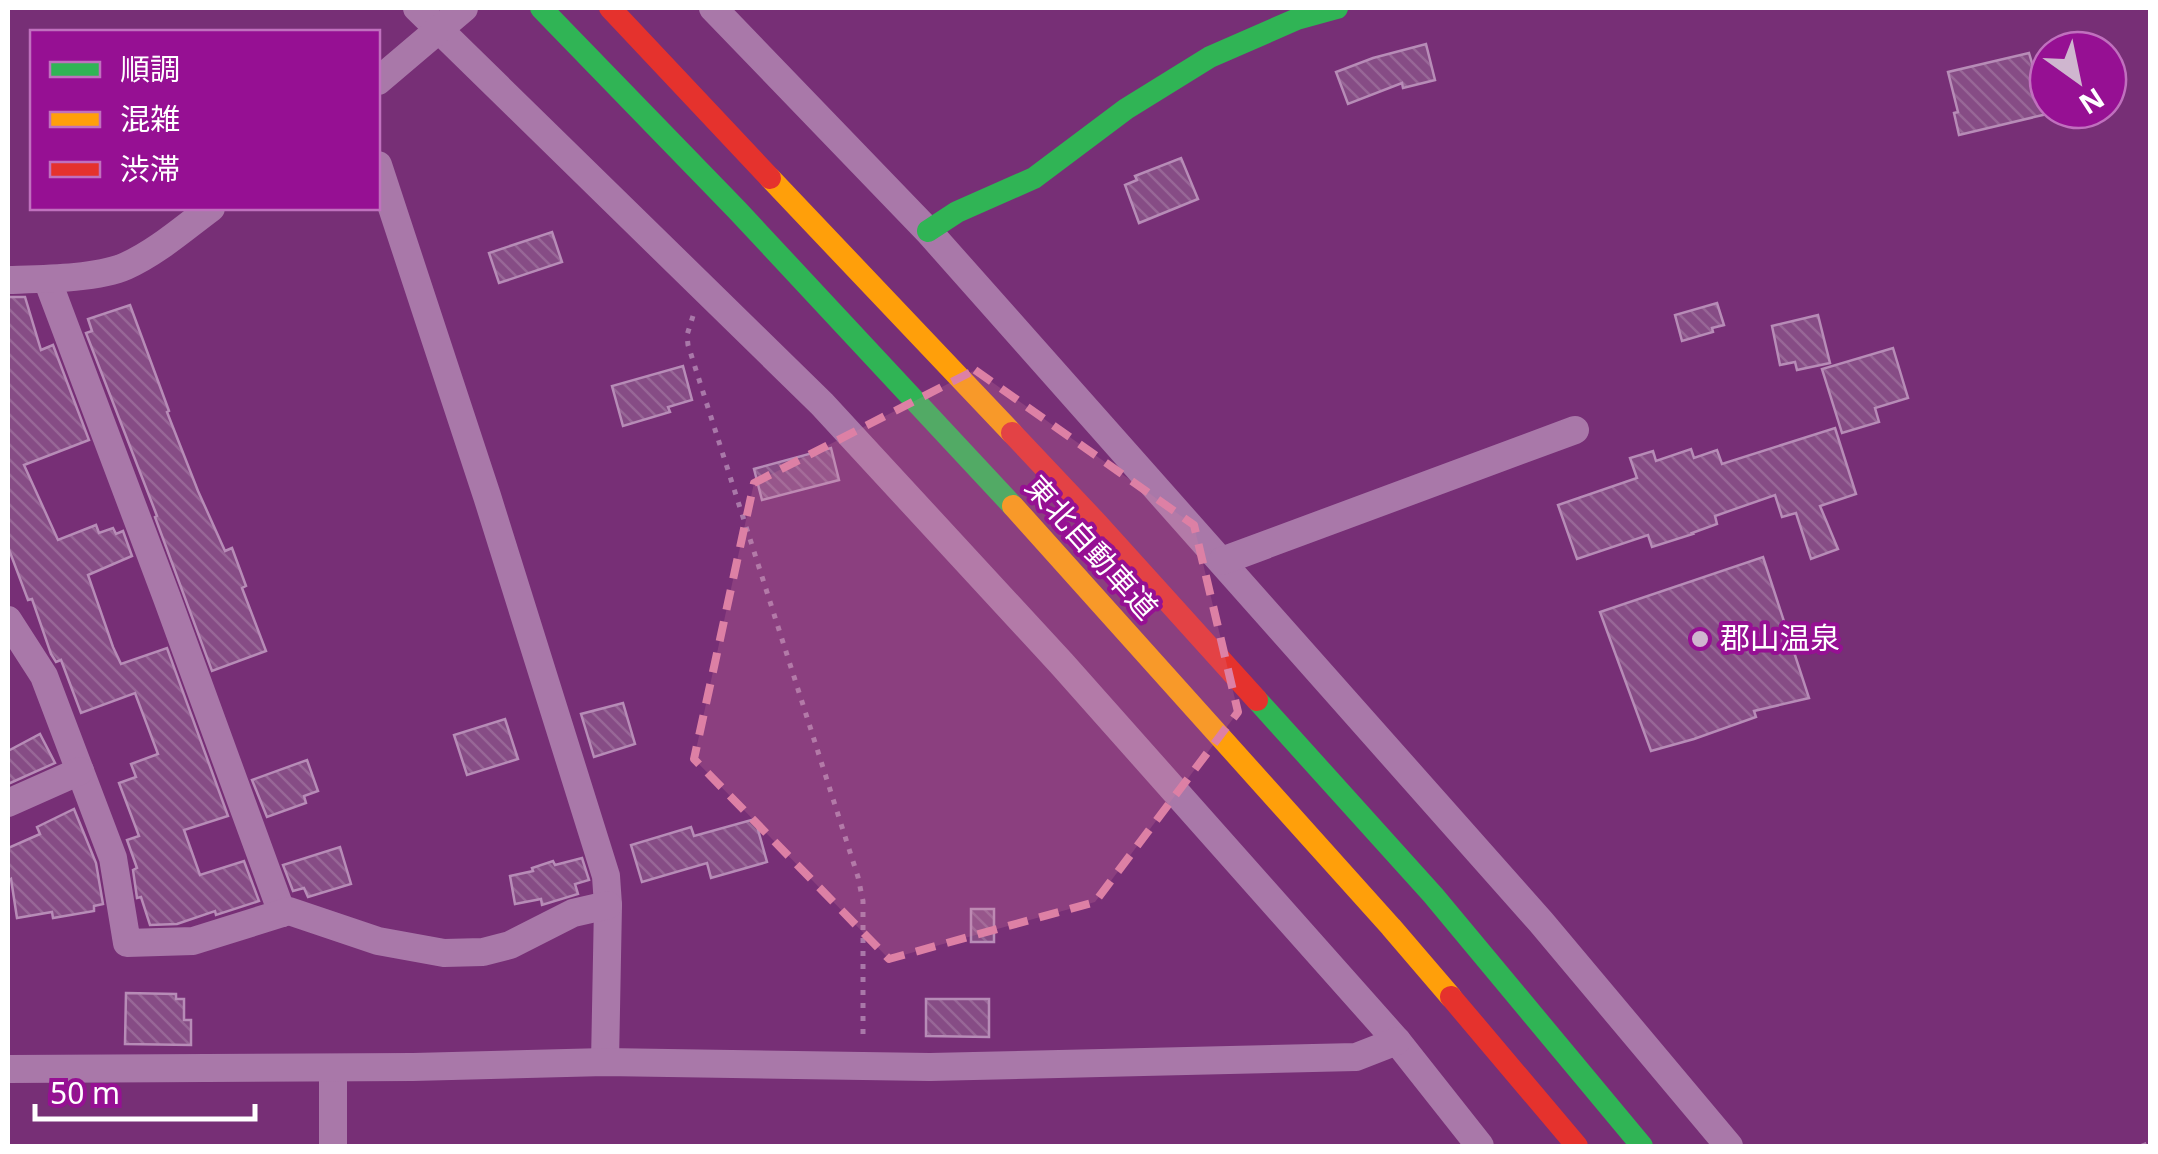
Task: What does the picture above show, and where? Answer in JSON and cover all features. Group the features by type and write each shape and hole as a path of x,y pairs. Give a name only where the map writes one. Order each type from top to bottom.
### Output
{"main road":[{"name":"東北自動車道","path":"541,8 738,210 1058,554 1390,927 1576,1146"},
{"name":"東北自動車道","path":"610,8 1110,537 1432,896 1642,1146"},
{"path":"928,231 957,212 1034,178 1126,108 1210,57 1296,18 1337,8"}],"street":[{"path":"417,8 822,404 1062,664 1397,1042 1480,1146"},
{"path":"380,78 464,8"},
{"path":"713,8 928,231 1541,922 1729,1146"},
{"path":"380,172 606,876 606,1062"},
{"path":"8,280 68,278 122,268 151,252 207,210"},
{"path":"47,279 282,914"},
{"path":"1222,561 1574,430"},
{"path":"13,638 44,676 113,858 127,943 193,941 289,911 378,942 444,953 483,952 510,945 574,913 608,905"},
{"path":"8,803 80,771"},
{"path":"8,1069 606,1062 950,1066 1356,1058 1397,1042"},
{"path":"333,1068 333,1146"}],"path":[{"path":"710,294 690,323 688,345 845,832 863,901 863,1066"},
{"path":"2142,1146 2150,1143"}],"highlighted area":[{"path":"975,370 1194,525 1238,712 1095,902 889,959 694,759 754,483"}],"building":[{"path":"1426,44 1435,80 1403,88 1402,83 1348,104 1336,72"},
{"path":"2028,53 2028,119 1959,135 1948,72"},
{"path":"1181,158 1198,199 1139,223 1125,185 1137,180 1135,176"},
{"path":"552,232 562,262 499,283 489,253"},
{"path":"8,297 25,297 41,350 53,345 89,440 24,465 58,540 96,525 99,533 113,528 116,534 123,531 132,556 88,575 113,647 121,664 167,648 228,816 184,830 200,875 244,861 259,901 177,924 150,925 141,897 137,898 133,870 137,868 127,840 139,836 119,783 136,777 131,764 158,754 135,693 81,713 61,660 56,662 51,654 8,547"},
{"path":"1717,303 1724,325 1682,341 1675,315"},
{"path":"130,305 198,491 225,551 232,548 246,586 242,588 266,651 212,671 86,333 92,331 88,319"},
{"path":"1818,315 1830,363 1797,370 1795,362 1780,365 1772,326"},
{"path":"1893,348 1908,398 1875,408 1879,422 1842,433 1822,369"},
{"path":"683,366 692,400 668,407 670,412 623,426 612,386"},
{"path":"1835,428 1856,494 1820,506 1838,549 1811,559 1796,513 1782,517 1775,495 1715,516 1717,524 1693,534 1652,547 1648,535 1577,559 1558,505 1637,478 1630,458 1653,451 1656,461 1691,449 1694,458 1717,450 1722,464"},
{"path":"831,448 839,480 762,500 754,469"},
{"name":"郡山温泉","path":"1763,557 1809,698 1754,711 1756,717 1651,751 1600,612"},
{"path":"623,703 635,744 594,757 581,714"},
{"path":"505,719 518,759 467,775 454,735"},
{"path":"40,734 55,763 8,784 8,751"},
{"path":"307,760 318,791 304,796 306,803 267,817 252,780"},
{"path":"74,809 96,863 103,904 94,906 94,911 53,918 52,912 17,918 11,879 8,881 8,848 40,834 37,827"},
{"path":"755,819 767,862 711,878 707,863 642,882 631,845 691,827 694,836"},
{"path":"340,847 351,884 308,897 304,888 293,891 283,865"},
{"path":"582,858 589,880 575,884 578,894 542,905 541,899 515,904 510,876 553,861 555,865"},
{"path":"971,909 994,909 994,942 971,942"},
{"path":"126,993 176,994 176,999 184,999 184,1020 191,1020 191,1045 125,1044"},
{"path":"926,999 989,999 989,1037 926,1036"}],"traffic: fast":[{"path":"541,8 737,210 1013,506"},
{"path":"928,231 957,212 1034,178 1126,109 1210,57 1297,19 1337,8"},
{"path":"1257,700 1433,895 1642,1146"}],"traffic: slow":[{"path":"770,178 1012,433"},
{"path":"1013,506 1451,997"}],"traffic: jam":[{"path":"610,8 770,178"},
{"path":"1012,433 1257,700"},
{"path":"1451,997 1577,1146"}],"place":[{"name":"郡山温泉","path":"1700,639"}]}
